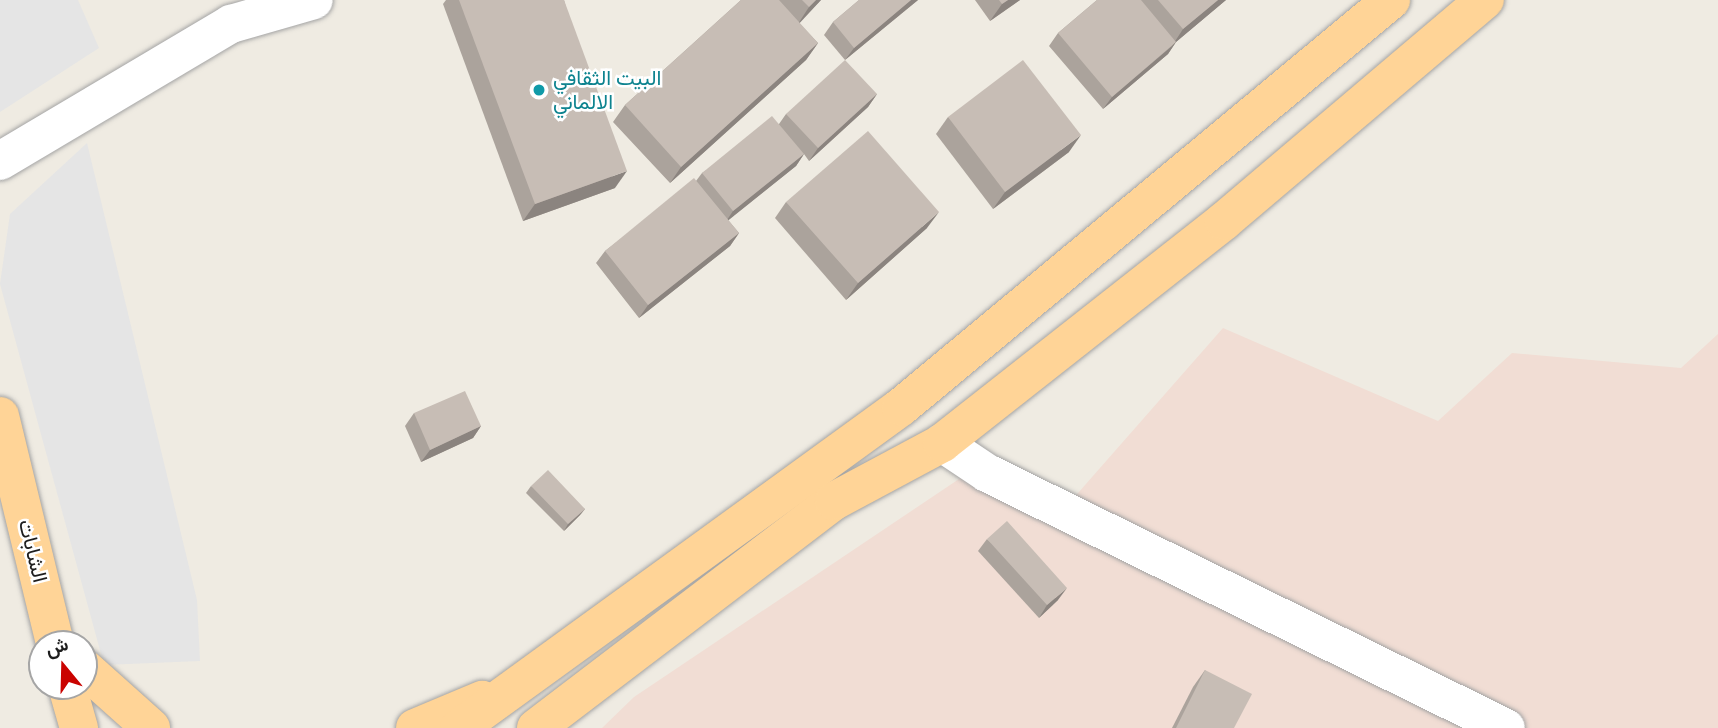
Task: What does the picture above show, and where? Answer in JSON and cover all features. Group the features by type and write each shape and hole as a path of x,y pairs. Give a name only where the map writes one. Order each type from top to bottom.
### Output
{"main road":[{"path":"536,728 822,487 901,407 1391,0"},
{"path":"459,728 510,688 822,487 942,443 1224,221 1485,0"},
{"name":"الشابات","path":"0,416 54,630"},
{"path":"98,681 151,728"},
{"path":"415,728 510,688"},
{"path":"71,700 79,728"}],"street":[{"path":"0,162 226,12 314,0"},
{"path":"942,443 987,473 1506,728"}],"shaded area":[{"path":"0,0 78,0 99,48 0,112"},
{"path":"87,143 197,600 200,661 104,665 98,643 98,630 94,630 0,284 10,214"},
{"path":"1223,328 1438,421 1512,353 1681,368 1718,334 1718,728 602,728 634,697 965,475 1071,501"}],"building":[{"path":"459,0 564,0 627,171 535,204"},
{"path":"741,0 779,0 818,43 681,167 625,105"},
{"path":"802,0 816,0 809,7"},
{"path":"859,0 911,0 854,48 833,22"},
{"path":"1097,0 1141,0 1176,42 1112,97 1058,33"},
{"path":"1158,0 1218,0 1183,29"},
{"path":"845,60 877,94 818,148 786,114"},
{"path":"1023,60 1081,135 1005,192 948,117"},
{"path":"772,116 804,154 733,211 702,173"},
{"path":"868,131 939,212 858,283 786,202"},
{"path":"694,178 739,233 648,305 605,251"},
{"path":"465,391 481,426 430,450 414,413"},
{"path":"548,470 585,509 568,524 531,486"},
{"path":"1007,521 1067,588 1047,605 987,539"},
{"path":"1205,670 1252,694 1234,728 1176,728"}],"place":[{"name":"البيت الثقافي الالماني","path":"539,90"}]}
